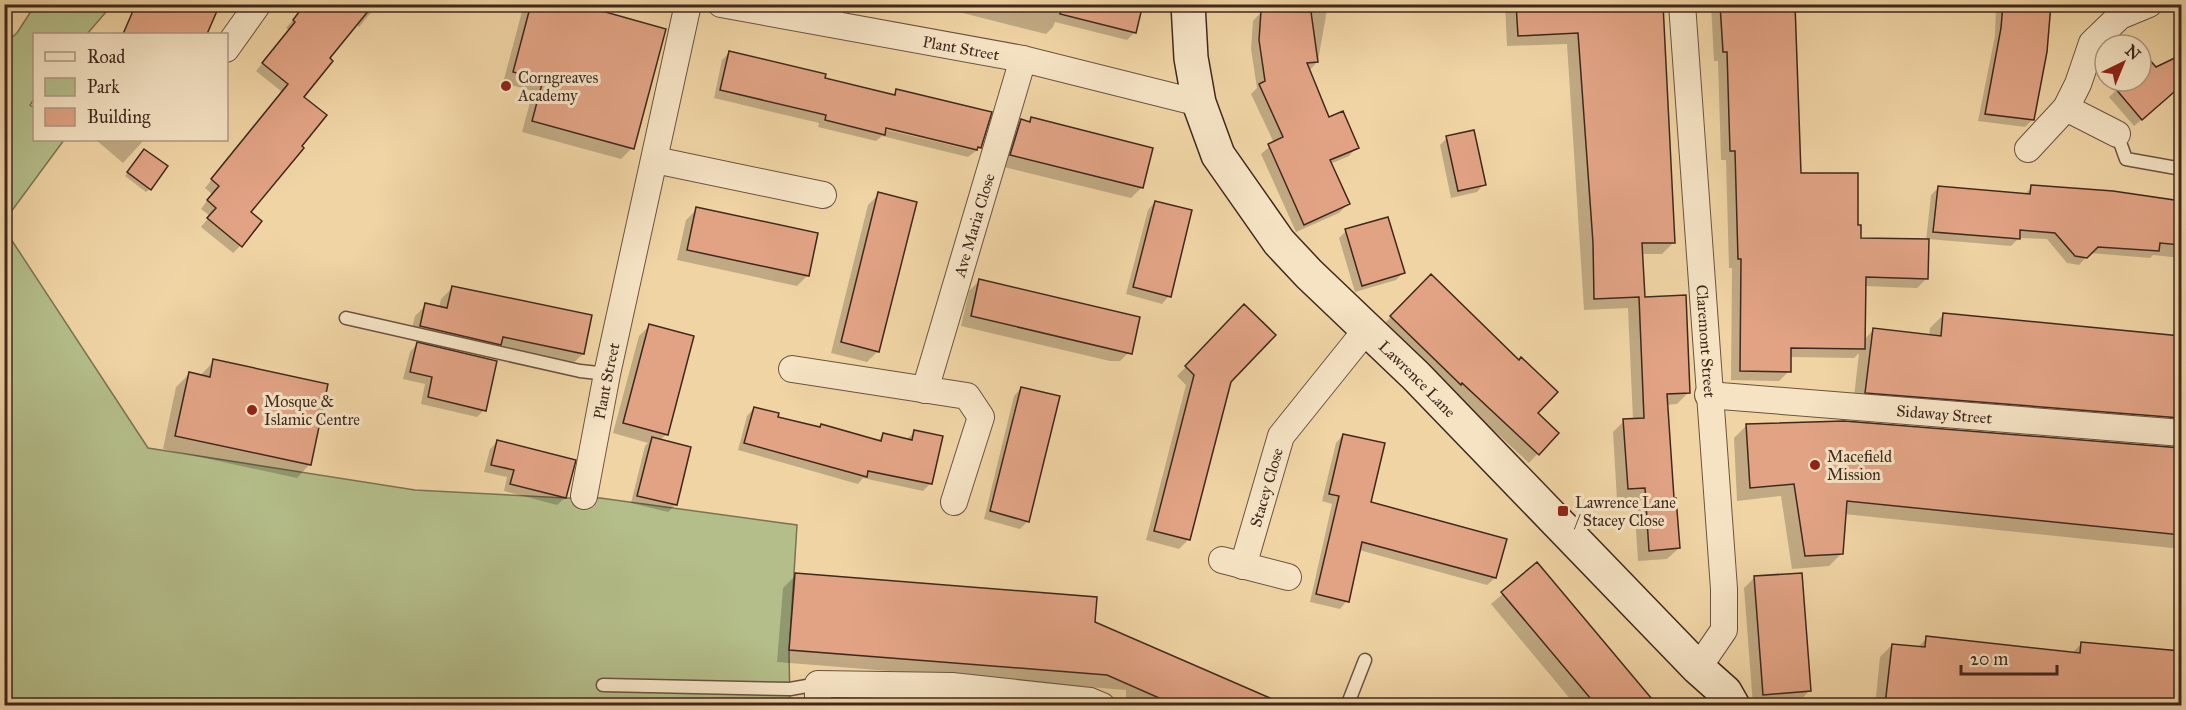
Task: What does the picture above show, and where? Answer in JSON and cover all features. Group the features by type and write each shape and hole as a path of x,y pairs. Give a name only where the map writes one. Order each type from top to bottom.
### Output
{"street":[{"path":"228,46 258,4"},
{"name":"Plant Street","path":"584,496 607,374 688,4"},
{"name":"Plant Street","path":"722,4 836,15 1199,103"},
{"name":"Lawrence Lane","path":"1188,4 1191,58 1199,103 1218,155 1279,242 1309,274 1416,376 1698,668 1725,692 1733,705"},
{"name":"Claremont Street","path":"1682,4 1708,394 1724,589 1724,630 1698,668"},
{"path":"2028,148 2066,108 2078,84 2092,43 2120,16 2149,4"},
{"name":"Ave Maria Close","path":"926,390 1023,59"},
{"path":"2066,108 2117,134"},
{"path":"655,160 823,195"},
{"name":"Stacey Close","path":"1288,577 1232,563 1281,436 1367,329"},
{"path":"792,369 967,396 981,417 954,502"},
{"name":"Sidaway Street","path":"1708,394 2181,432"},
{"path":"818,695 952,686 1090,701 1102,705"}],"lane":[{"path":"2117,134 2126,159 2181,169"},
{"path":"346,318 580,371 607,374"},
{"path":"1347,705 1365,660"},
{"path":"603,685 790,689 818,695"}],"green space":[{"path":"35,5 112,5 88,33 33,33 33,100 30,105 33,107 33,141 63,141 5,220 5,43 17,33"},
{"path":"5,230 148,448 415,490 600,498 797,525 789,654 790,705 5,705"}],"building":[{"path":"136,4 220,4 207,33 123,33"},
{"path":"305,4 374,4 330,58 333,61 304,97 327,115 302,146 304,148 251,212 262,221 242,247 207,218 216,208 207,200 219,186 211,179 288,84 262,63 295,22 293,20"},
{"path":"531,4 577,4 666,29 634,149 532,121 543,80 513,72"},
{"path":"1061,4 1143,4 1136,33 1060,14"},
{"path":"1516,4 1663,4 1675,243 1642,243 1645,297 1686,295 1690,393 1667,394 1680,548 1649,551 1645,488 1628,489 1623,419 1644,418 1639,297 1594,299 1593,243 1578,33 1518,36"},
{"path":"1720,4 1795,4 1801,173 1858,173 1858,225 1861,225 1861,238 1929,239 1928,279 1866,277 1865,349 1791,348 1791,372 1740,371 1741,259 1738,259 1735,151 1730,151 1727,52 1723,52"},
{"path":"2003,4 2051,4 2047,52 2034,120 1985,114 2001,28"},
{"path":"1261,11 1311,12 1318,62 1307,63 1329,117 1343,111 1359,148 1330,160 1350,204 1304,225 1268,144 1283,137 1259,84 1265,81 1259,40"},
{"path":"729,51 826,74 825,78 895,95 896,89 992,112 981,148 978,147 977,150 886,128 885,135 825,120 826,115 720,90"},
{"path":"2181,55 2181,86 2142,120 2119,93 2153,93 2153,64 2156,67"},
{"path":"1031,117 1153,148 1143,188 1010,155 1021,119 1030,122"},
{"path":"1474,130 1486,185 1458,191 1446,136"},
{"path":"144,149 168,166 151,190 127,172"},
{"path":"2031,185 2113,191 2181,201 2181,245 2160,243 2159,251 2098,247 2087,258 2075,256 2055,233 2020,230 2020,239 1933,232 1938,186 2030,194"},
{"path":"878,192 917,202 879,352 841,342"},
{"path":"1155,201 1192,210 1171,297 1133,287"},
{"path":"696,207 818,233 809,276 687,250"},
{"path":"1388,217 1405,273 1362,286 1345,229"},
{"path":"1431,274 1519,360 1521,357 1558,392 1538,413 1559,433 1539,455 1462,383 1461,385 1390,316"},
{"path":"979,279 1140,317 1132,354 971,316"},
{"path":"452,286 592,315 584,354 503,337 501,345 420,326 425,303 447,308"},
{"path":"1244,304 1276,335 1231,382 1190,540 1154,531 1194,375 1185,366"},
{"path":"1943,313 2181,336 2181,418 1865,393 1873,328 1941,336"},
{"path":"649,324 694,336 668,435 623,423"},
{"path":"417,342 497,361 486,411 428,397 432,377 410,372"},
{"name":"Mosque & Islamic Centre","path":"213,359 328,384 311,465 175,436 189,372 210,377"},
{"path":"1021,387 1060,396 1029,522 990,511"},
{"path":"754,407 779,413 778,417 820,427 821,424 881,441 883,433 912,440 914,430 943,436 932,484 868,471 867,477 744,443"},
{"path":"1844,421 2181,448 2181,535 1847,501 1843,554 1805,556 1794,484 1750,488 1746,424"},
{"path":"1343,434 1385,443 1371,502 1507,539 1496,578 1362,542 1349,602 1316,594 1339,496 1329,494"},
{"path":"652,437 691,447 677,505 637,496"},
{"path":"497,440 576,460 566,498 510,484 514,470 491,465"},
{"path":"1537,562 1657,705 1596,705 1501,592"},
{"path":"795,573 1097,597 1095,622 1286,705 1175,705 1107,675 789,650"},
{"path":"1802,573 1811,691 1763,695 1754,576"},
{"path":"1926,636 2080,653 2081,642 2181,651 2181,705 1885,705 1892,644 1925,647"}],"place":[{"name":"Corngreaves Academy","path":"506,86"},
{"name":"Mosque & Islamic Centre","path":"252,410"},
{"name":"Macefield Mission","path":"1815,465"},
{"name":"Lawrence Lane / Stacey Close","path":"1563,511"}]}
